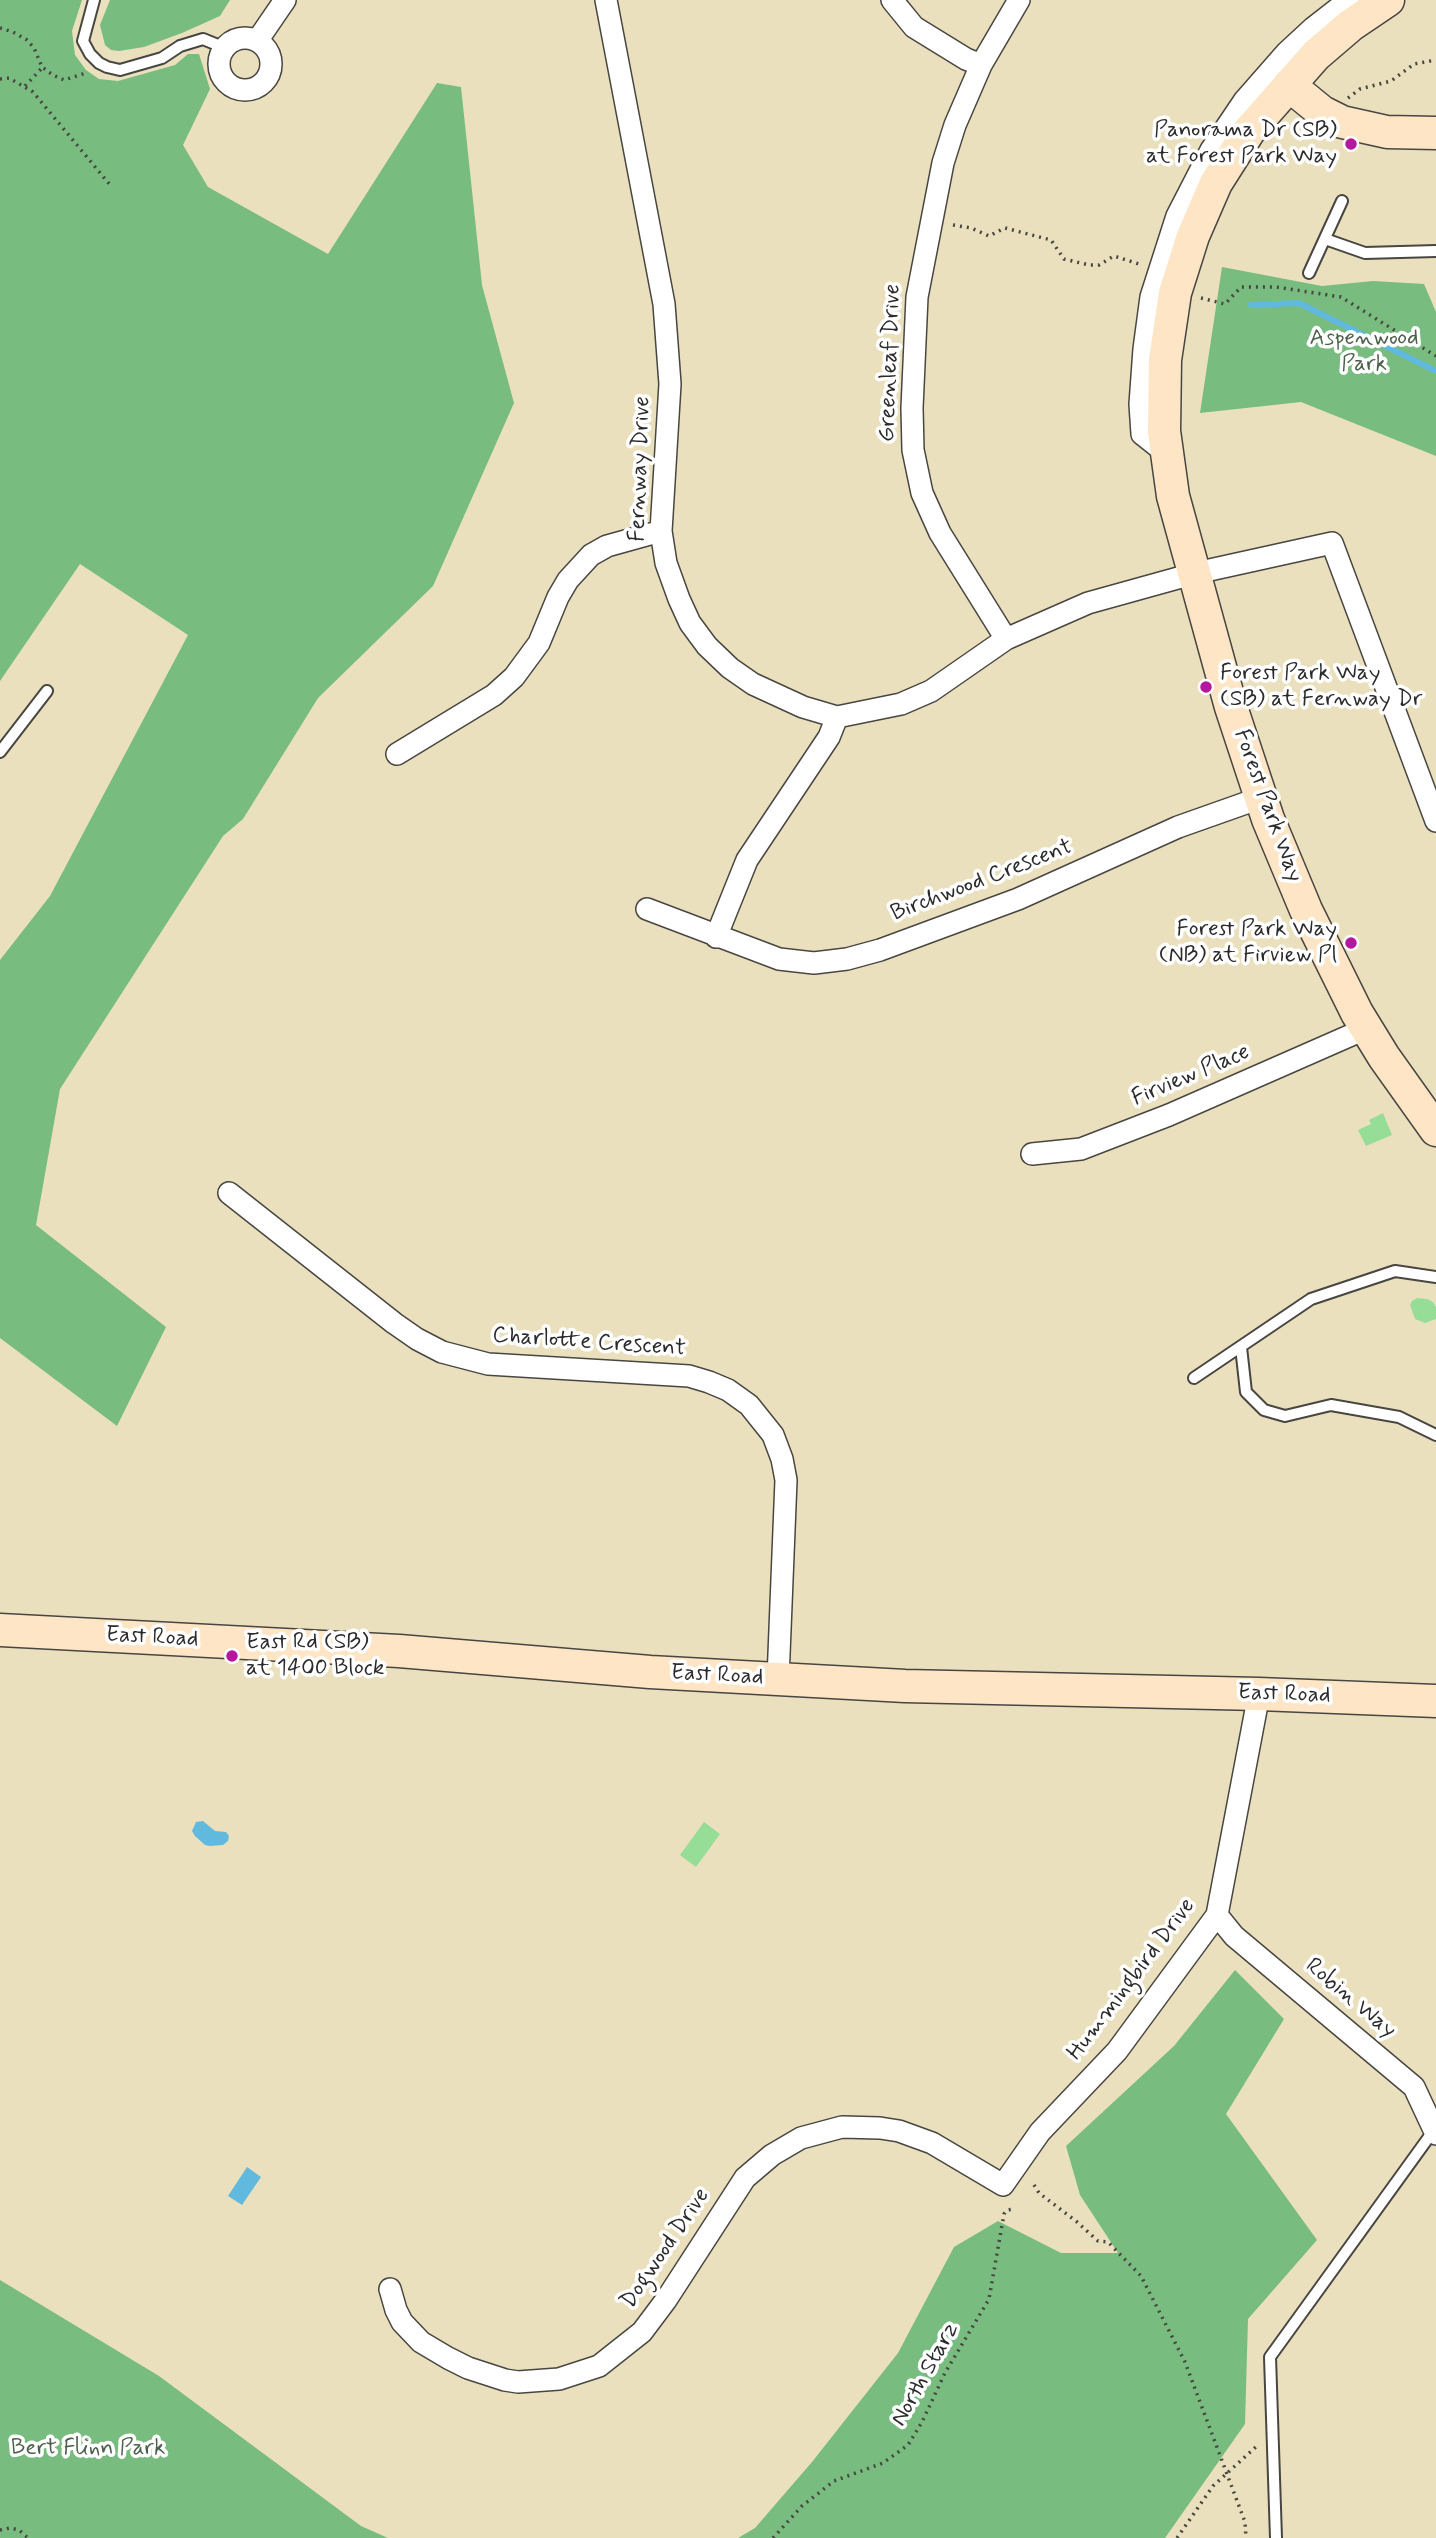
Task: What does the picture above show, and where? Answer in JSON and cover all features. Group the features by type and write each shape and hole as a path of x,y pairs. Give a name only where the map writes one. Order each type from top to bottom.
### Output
{"street":[{"path":"257,41 285,0"},
{"name":"Fernway Drive","path":"606,0 664,304 670,384 661,531 666,564 690,623 730,668 752,684 803,707 837,717 901,704 931,691 1006,639 1088,603 1196,573 1332,543 1436,821"},
{"path":"892,0 914,27 966,59 981,65"},
{"name":"Greenleaf Drive","path":"1006,639 940,533 922,493 913,450 914,323 943,163 981,65 1019,0"},
{"path":"1166,453 1142,434 1140,404 1151,297 1177,216 1206,159 1244,101 1287,52 1313,27 1349,0"},
{"name":"Forest Park Way","path":"1388,0 1335,37 1289,85 1234,153 1208,200 1184,259 1170,318 1164,360 1163,405 1166,453 1173,496 1229,698 1260,798 1306,910 1366,1029 1436,1130"},
{"path":"240,38 257,41 269,52 272,69 263,84 248,91 231,87 220,73 220,56 225,48 240,38"},
{"path":"1289,85 1322,112 1342,122 1387,132 1436,133"},
{"path":"397,754 494,695 514,677 539,643 568,580 591,555 607,546 661,531"},
{"path":"716,937 747,860 829,737 837,717"},
{"name":"Birchwood Crescent","path":"648,909 768,956 790,961 826,962 858,957 1018,899 1178,827 1260,798"},
{"name":"Firview Place","path":"1032,1154 1081,1149 1169,1115 1366,1029"},
{"name":"Charlotte Crescent","path":"229,1193 394,1323 416,1339 442,1352 488,1364 690,1376 709,1382 744,1401 758,1414 773,1435 785,1473 786,1517 778,1679"},
{"name":"East Road","path":"0,1630 399,1651 650,1672 905,1686 1436,1701"},
{"name":"Hummingbird Drive","path":"1003,2185 1040,2132 1117,2050 1217,1915 1259,1694"},
{"name":"Robin Way","path":"1217,1915 1234,1936 1414,2087 1435,2132"},
{"name":"Dogwood Drive","path":"390,2289 402,2322 421,2342 448,2358 468,2368 505,2380 518,2382 559,2379 599,2366 642,2332 673,2290 745,2178 772,2155 802,2138 842,2127 899,2131 932,2143 1003,2185"}],"lane":[{"path":"94,0 83,41 99,63 120,69 131,67 162,58 180,46 203,39 225,48"},
{"path":"1309,273 1342,201"},
{"path":"1325,239 1365,253 1436,251"},
{"path":"0,752 47,691"},
{"path":"1194,1378 1311,1299 1395,1271 1436,1276"},
{"path":"1241,1347 1246,1392 1264,1410 1285,1416 1331,1405 1399,1417 1436,1435"},
{"path":"1276,2538 1270,2357 1435,2132"}],"path":[{"path":"0,28 27,40 34,48 42,67 64,80 90,71 99,63"},
{"path":"1344,102 1360,89 1387,83 1414,64 1436,60"},
{"path":"24,86 42,67"},
{"path":"0,79 9,78 33,92 111,186"},
{"path":"947,224 971,228 989,236 1005,228 1051,240 1065,259 1089,265 1099,265 1114,256 1147,267"},
{"path":"1198,298 1225,304 1241,287 1276,288 1340,297 1436,356"},
{"path":"1034,2185 1039,2193 1097,2241 1108,2242 1141,2276 1185,2362 1245,2522 1246,2538"},
{"name":"North Starz","path":"773,2538 803,2506 834,2481 883,2463 908,2445 945,2373 989,2299 1004,2214 1007,2210 1014,2209"},
{"path":"1177,2538 1213,2486 1272,2431"},
{"path":"0,2530 19,2530 28,2538"}],"green space":[{"path":"0,0 82,0 72,31 75,55 86,70 99,79 118,81 175,65 188,54 199,54 210,89 183,145 208,187 328,254 437,83 461,87 482,285 514,403 433,586 318,698 243,819 223,836 60,1089 36,1225 166,1327 117,1426 0,1338 0,960 50,896 188,635 80,564 0,681"},
{"path":"110,0 230,0 220,16 144,47 119,51 111,50 105,45 100,25"},
{"name":"Aspenwood Park","path":"1222,267 1322,286 1373,281 1424,284 1436,312 1436,456 1301,402 1200,413"},
{"path":"1383,1113 1392,1135 1366,1146 1358,1130 1371,1124 1369,1120"},
{"path":"1417,1298 1433,1302 1436,1319 1425,1323 1415,1319 1410,1305"},
{"path":"704,1822 720,1834 696,1867 680,1855"},
{"path":"1235,1970 1284,2019 1226,2114 1317,2240 1248,2319 1245,2424 1165,2538 738,2538 755,2528 812,2462 898,2353 954,2247 998,2221 1061,2253 1118,2253 1080,2195 1066,2146 1174,2046"},
{"name":"Bert Flinn Park","path":"0,2280 159,2376 361,2526 388,2538 0,2538"}],"water":[{"path":"203,1821 215,1831 226,1832 228,1841 223,1845 205,1845 192,1831 196,1822"},
{"path":"247,2167 261,2177 242,2205 228,2196"}],"waterway":[{"path":"1251,305 1299,303 1436,371"}],"place":[{"name":"Panorama Dr (SB) at Forest Park Way","path":"1351,144"},
{"name":"Forest Park Way (SB) at Fernway Dr","path":"1206,687"},
{"name":"Forest Park Way (NB) at Firview Pl","path":"1351,943"},
{"name":"East Rd (SB) at 1400 Block","path":"232,1656"}]}
